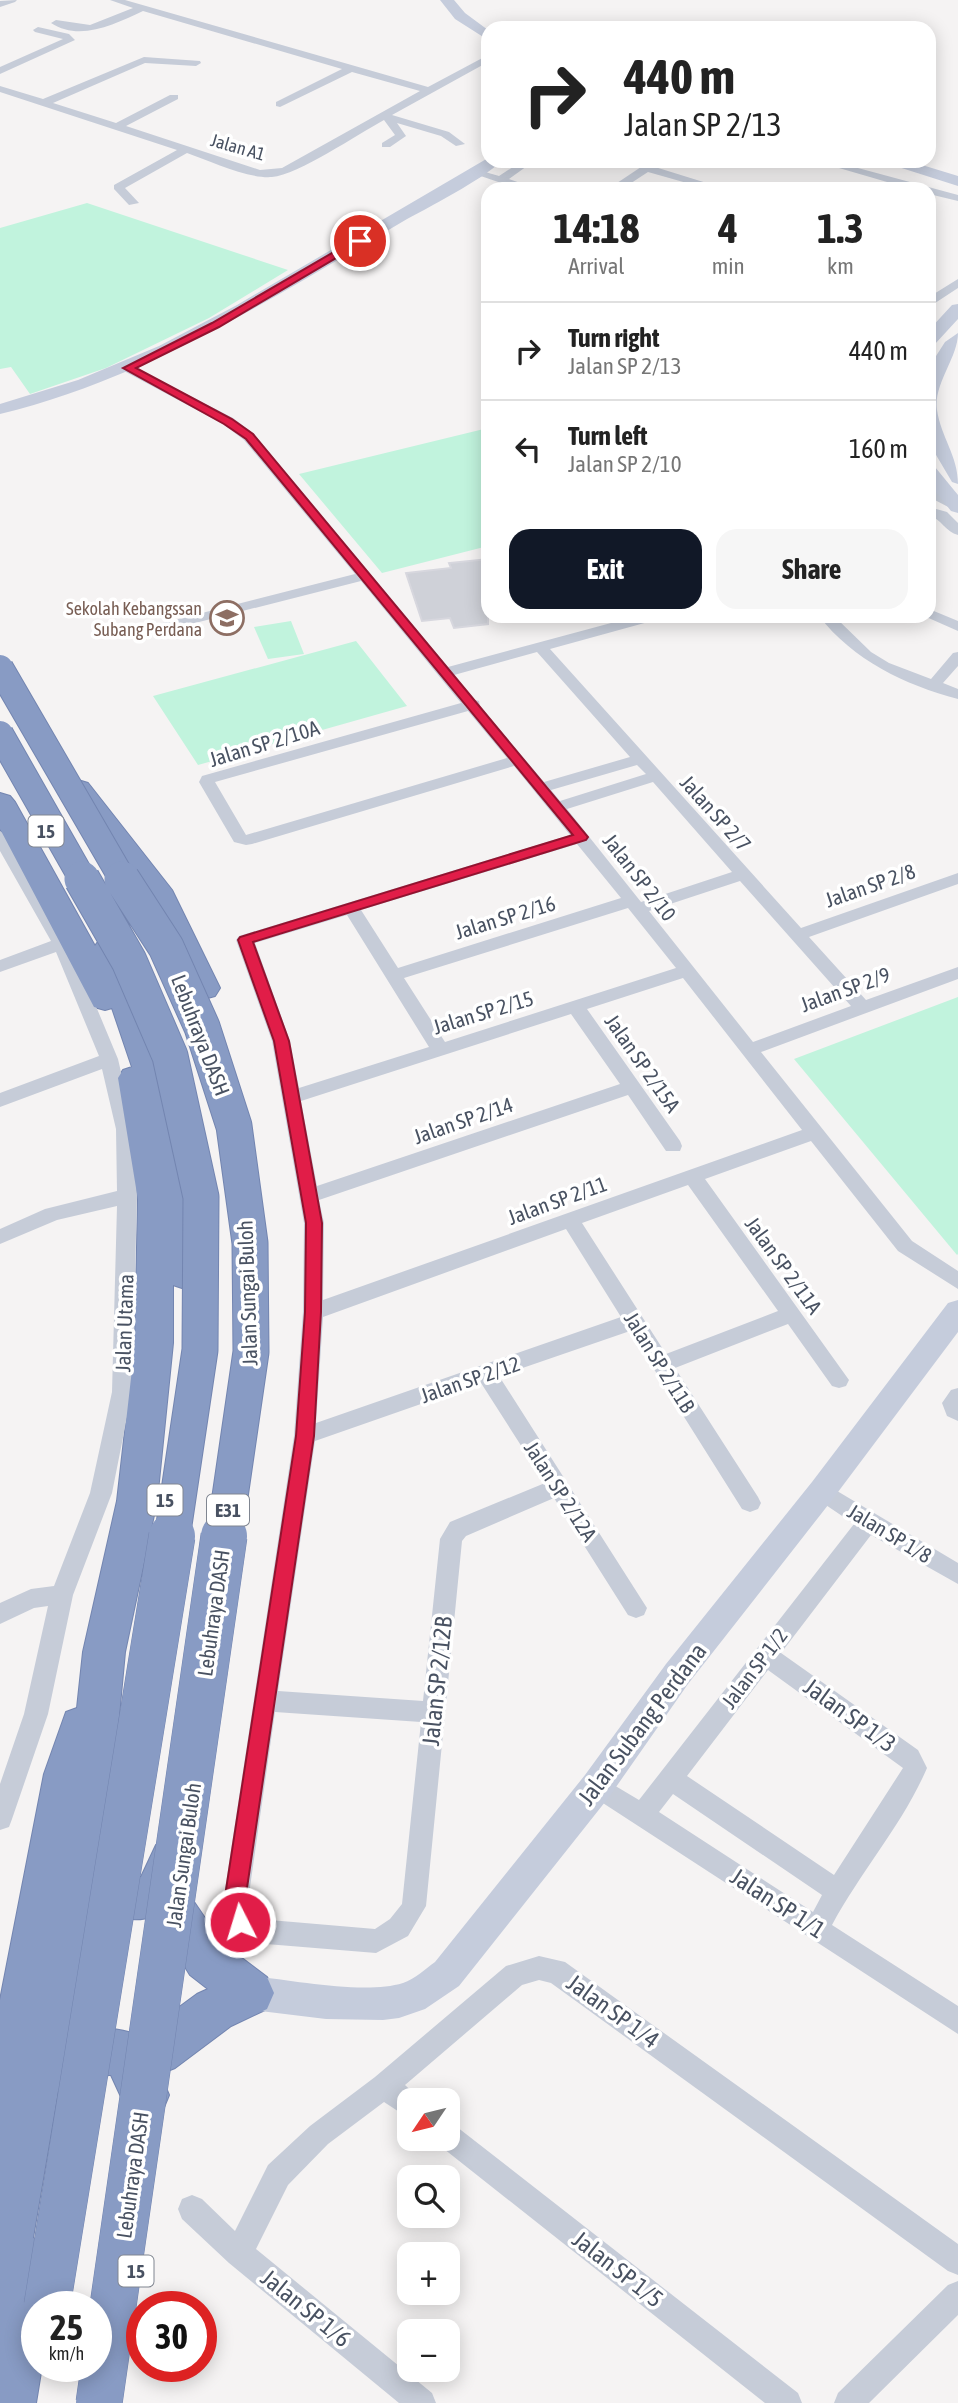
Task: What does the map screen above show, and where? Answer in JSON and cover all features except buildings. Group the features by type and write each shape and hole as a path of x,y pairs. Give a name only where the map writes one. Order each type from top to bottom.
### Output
{"highway":[{"name":"Jalan Sungai Buloh","path":"0,651 133,883 182,980 213,1053 244,1198 250,1279 251,1360 174,1911 136,2272 115,2403"},
{"name":"Lebuhraya DASH","path":"0,668 115,868 166,947 202,1027 234,1126 250,1243 251,1352 99,2403"},
{"name":"Lebuhraya DASH","path":"0,734 129,961 170,1056 201,1197 200,1350 171,1545 49,2291"},
{"name":"15","path":"0,747 103,937 169,1126 185,1242 184,1392 10,2403"},
{"path":"74,783 161,897 232,1045 267,1188 274,1343 228,1508"},
{"path":"0,802 76,940 111,1011 134,1073 155,1200 154,1343 137,1502 104,1652 66,1774 0,2124"},
{"path":"0,2281 92,1770 104,1652"},
{"path":"100,1876 108,1893 129,1898 150,1897 164,1887 190,1807"},
{"path":"158,2051 214,2011 251,1993 205,1959 174,1911"},
{"path":"63,2093 94,2053 105,2049 127,2054 152,2113"},
{"path":"32,2403 35,2382"}],"main road":[{"path":"934,172 958,181"},
{"path":"936,435 943,458 958,478"}],"street":[{"path":"0,4 12,0"},
{"path":"119,0 426,90"},
{"path":"447,0 460,16 481,31"},
{"path":"55,22 76,30 92,29 142,8"},
{"path":"0,71 70,40 69,37 38,30"},
{"path":"43,103 144,60 196,63"},
{"name":"Jalan A1","path":"0,89 259,173 272,174 286,170 385,117 426,90 481,62"},
{"path":"280,104 350,69"},
{"path":"116,127 174,97"},
{"path":"385,117 445,134 460,144"},
{"path":"385,117 401,136 386,145"},
{"path":"133,203 118,187 187,149"},
{"path":"0,409 61,394 128,368 215,325 482,168"},
{"path":"500,180 518,168"},
{"path":"625,182 646,168"},
{"path":"663,168 701,182"},
{"path":"846,168 898,182"},
{"path":"919,168 958,176"},
{"path":"475,172 507,182"},
{"path":"936,195 958,198"},
{"path":"936,298 958,283"},
{"path":"936,333 958,309"},
{"path":"936,371 942,352 958,338"},
{"name":"Jalan SP 2/10","path":"128,368 228,421 250,437 519,760 905,1246 958,1281"},
{"path":"936,480 958,508"},
{"path":"936,494 958,508"},
{"path":"936,515 958,531"},
{"path":"148,631 366,575"},
{"path":"936,616 958,627"},
{"path":"447,672 627,623"},
{"path":"833,623 866,655 884,666 958,694"},
{"name":"Jalan SP 2/7","path":"540,646 862,1007"},
{"path":"933,686 958,656"},
{"name":"Jalan SP 2/10A","path":"474,705 208,779 206,782 240,838 246,840 519,760"},
{"path":"541,788 640,759"},
{"path":"557,807 656,776"},
{"name":"Jalan Utama","path":"0,836 61,944 108,1059 125,1129 127,1196 122,1392 101,1493 62,1595 37,1714 0,1819"},
{"path":"433,1712 265,1701 305,1436 313,1312 314,1223 281,1041 245,940 581,837"},
{"name":"Jalan SP 2/16","path":"393,976 743,874"},
{"name":"Jalan SP 2/8","path":"797,935 958,878"},
{"path":"350,906 440,1049"},
{"path":"0,966 61,944"},
{"name":"Jalan SP 2/15","path":"293,1097 686,971"},
{"name":"Jalan SP 2/9","path":"749,1050 958,973"},
{"name":"Jalan SP 2/15A","path":"575,1006 673,1146"},
{"path":"0,1100 108,1059"},
{"name":"Jalan SP 2/14","path":"310,1196 631,1087"},
{"name":"Jalan SP 2/11","path":"313,1312 816,1132"},
{"name":"Jalan SP 2/11A","path":"692,1176 839,1380"},
{"path":"0,1237 52,1214 127,1196"},
{"name":"Jalan SP 2/11B","path":"570,1220 750,1503"},
{"name":"Jalan Subang Perdana","path":"251,1993 368,2003 399,2001 419,1994 447,1974 597,1786 677,1674 822,1491 958,1311"},
{"path":"662,1364 792,1314"},
{"name":"Jalan SP 2/12","path":"305,1436 634,1321"},
{"name":"Jalan SP 2/12A","path":"486,1373 636,1608"},
{"path":"958,1396 952,1403 958,1413"},
{"name":"Jalan SP 2/12B","path":"265,1701 234,1909 240,1922 254,1931 376,1941 390,1935 405,1923 414,1906 453,1534 458,1529 559,1487"},
{"name":"Jalan SP 1/8","path":"822,1491 868,1522 958,1574"},
{"name":"Jalan SP 1/2","path":"642,1815 868,1522"},
{"path":"0,1614 31,1599 62,1595"},
{"name":"Jalan SP 1/3","path":"764,1654 910,1758 915,1768 908,1784 837,1891 817,1929"},
{"path":"670,1778 837,1891"},
{"name":"Jalan SP 1/1","path":"597,1786 958,2021"},
{"name":"Jalan SP 1/4","path":"239,2253 278,2175 319,2135 384,2086 515,1975 539,1968 556,1970 958,2261"},
{"path":"384,2086 397,2096"},
{"name":"Jalan SP 1/5","path":"460,2145 788,2403"},
{"name":"Jalan SP 1/6","path":"192,2209 239,2253 422,2403"},
{"path":"848,2403 958,2295"}],"green space":[{"path":"87,203 288,270 209,318 106,368 30,394 11,367 0,369 0,228"},
{"path":"481,430 481,548 382,573 299,474"},
{"path":"291,621 304,654 268,659 254,627"},
{"path":"356,641 407,706 198,765 153,696"},
{"path":"958,997 958,1254 957,1255 794,1059"}],"place":[{"name":"Sekolah Kebangssan Subang Perdana","path":"227,618"}],"route":[{"path":"240,1922 234,1909 305,1436 313,1312 314,1223 281,1041 245,940 581,837 250,437 228,421 128,368 215,325 360,241"}]}
